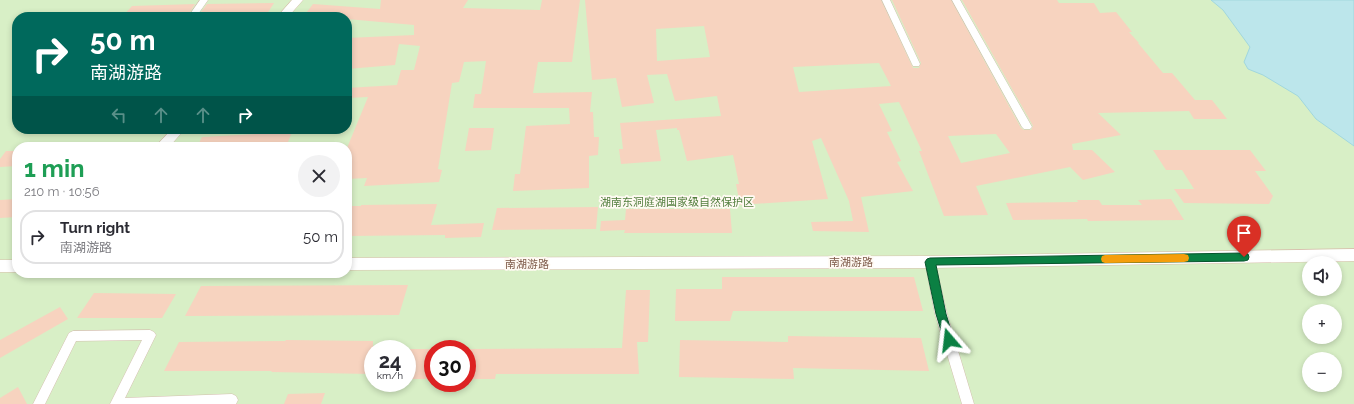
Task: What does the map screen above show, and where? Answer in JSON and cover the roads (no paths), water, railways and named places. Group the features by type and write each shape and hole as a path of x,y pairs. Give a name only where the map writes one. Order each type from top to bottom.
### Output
{"street":[{"path":"196,12 204,0"},
{"path":"287,12 298,0"},
{"path":"296,12 307,0"},
{"path":"886,0 916,64"},
{"path":"956,0 1027,127"},
{"path":"167,142 174,134"},
{"path":"178,142 185,134"},
{"name":"南湖游路","path":"352,264 930,262 1354,256"},
{"path":"930,262 941,314 968,404"},
{"path":"39,404 73,336 150,336 116,404"},
{"path":"121,404 232,400 230,404"}],"water":[{"path":"1211,0 1354,0 1354,146 1316,119 1298,96 1263,75 1248,69 1244,62 1250,47 1223,10"}],"park label":[{"name":"湖南东洞庭湖国家级自然保护区","path":"677,202"}]}
